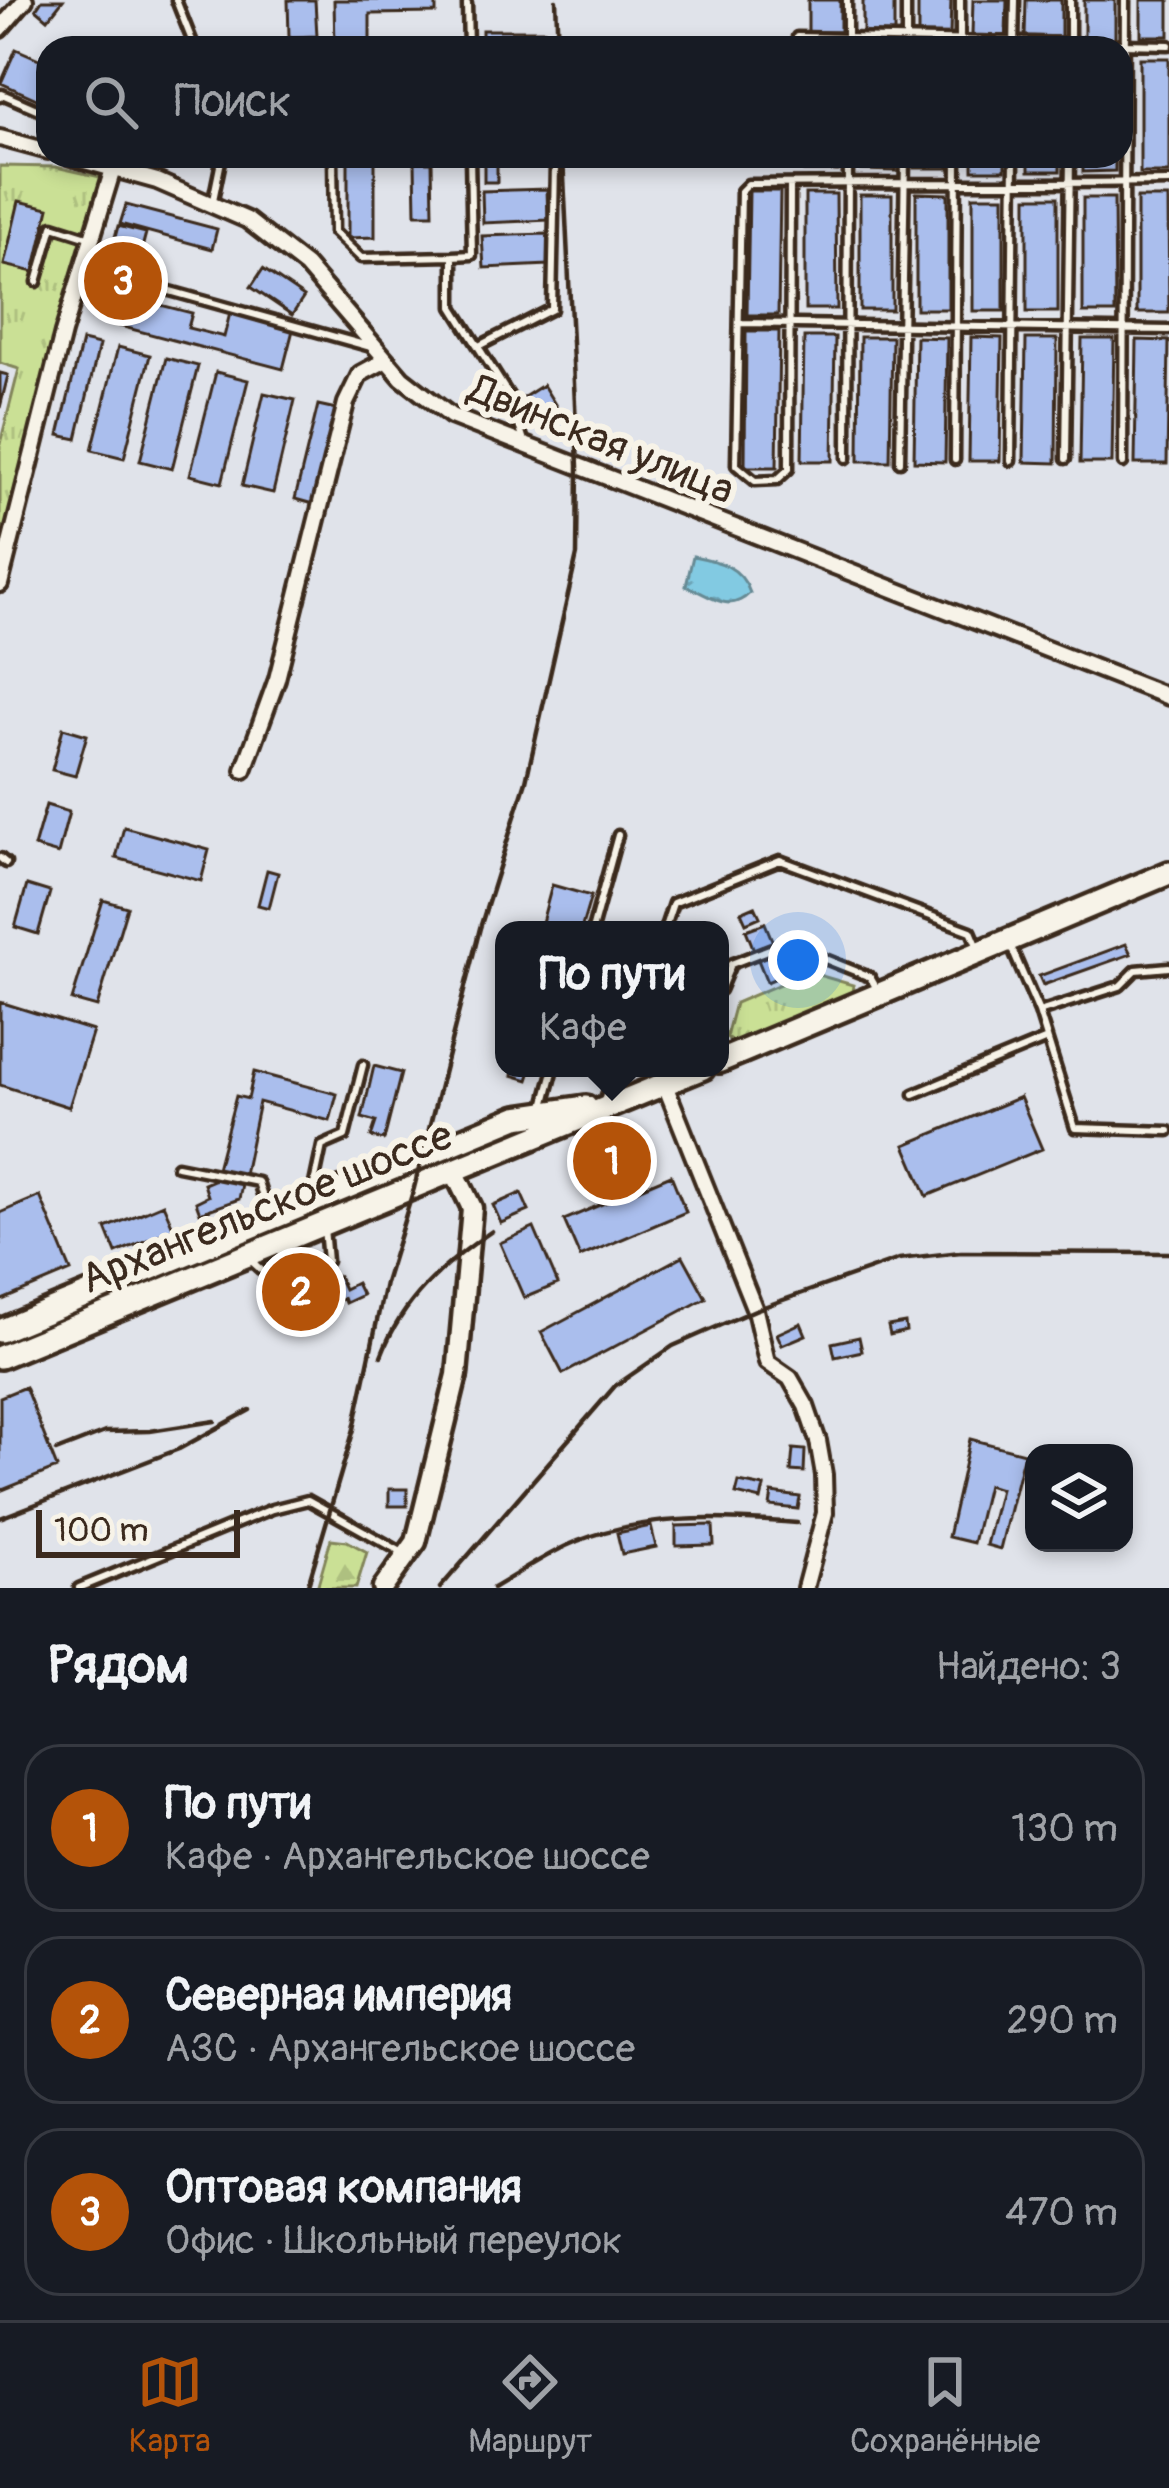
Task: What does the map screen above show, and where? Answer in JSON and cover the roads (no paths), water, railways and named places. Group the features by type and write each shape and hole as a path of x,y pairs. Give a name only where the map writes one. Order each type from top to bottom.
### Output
{"main road":[{"path":"729,1056 1169,873"},
{"name":"Архангельское шоссе","path":"0,1357 454,1171 536,1122 628,1100 683,1077"},
{"name":"Архангельское шоссе","path":"0,1330 444,1148 628,1100"},
{"path":"444,1148 454,1171"},
{"path":"321,1199 324,1224"},
{"path":"237,1233 246,1256"}],"street":[{"path":"0,29 25,0"},
{"path":"0,138 36,148"},
{"path":"0,584 110,168"},
{"name":"Двинская улица","path":"126,168 247,220 306,266 402,378 451,416 1169,697"},
{"path":"244,770 278,679 346,403 359,374 386,360"},
{"path":"665,1085 755,1310 767,1362 790,1378 818,1441 825,1513 805,1588"},
{"path":"383,1588 409,1556 425,1514 458,1363 472,1208 454,1171"}],"lane":[{"path":"176,0 190,36"},
{"path":"847,0 847,36"},
{"path":"905,0 906,36"},
{"path":"960,0 960,36"},
{"path":"1014,36 1015,0"},
{"path":"1070,0 1070,36"},
{"path":"1125,0 1125,36"},
{"path":"467,4 468,36"},
{"path":"1133,45 1169,45"},
{"path":"0,98 2,94 36,109"},
{"path":"212,205 220,168"},
{"path":"333,168 334,232 361,258 472,255 470,168"},
{"path":"479,346 552,309 555,168"},
{"path":"847,458 848,168"},
{"path":"900,462 905,168"},
{"path":"955,460 957,168"},
{"path":"1012,461 1013,168"},
{"path":"1066,459 1070,168"},
{"path":"1123,463 1126,168"},
{"path":"790,184 789,469 777,480 755,481 736,465 741,191 748,184 1169,182"},
{"path":"37,282 52,226 92,238"},
{"path":"453,256 453,307 510,397 524,441"},
{"path":"152,286 375,348"},
{"path":"739,323 1169,330"},
{"path":"594,921 618,835"},
{"path":"667,921 673,903 780,860 970,931 980,950"},
{"path":"1007,938 1039,1012 1075,1128 1169,1131"},
{"path":"729,969 785,943 870,977 879,992"},
{"path":"1039,1012 1120,986 1136,970 1169,967"},
{"path":"914,1094 1047,1039"},
{"path":"321,1199 314,1184 322,1146 345,1136 363,1065"},
{"path":"536,1122 551,1077"},
{"path":"603,1104 613,1077"},
{"path":"177,1166 258,1182 270,1217"},
{"path":"246,1256 277,1283 327,1261 324,1224"},
{"path":"79,1588 272,1509 308,1500 409,1556"}],"water":[{"path":"693,556 735,571 750,593 727,603 686,586"}],"railway":[{"path":"556,0 558,36"},
{"path":"307,1588 354,1429 385,1283 480,928 526,781 577,555 578,466 564,168"},
{"path":"381,1356 400,1317 426,1285 492,1231"},
{"path":"440,1588 615,1386 673,1346 755,1310 899,1259 961,1252 1169,1253"},
{"path":"0,1518 179,1449 250,1410"},
{"path":"56,1451 105,1432 215,1421"},
{"path":"493,1588 566,1546 622,1528 709,1519 797,1523"}],"place":[{"name":"Оптовая компания","path":"123,281"},
{"name":"По пути","path":"612,1161"},
{"name":"Северная империя","path":"301,1292"}]}
